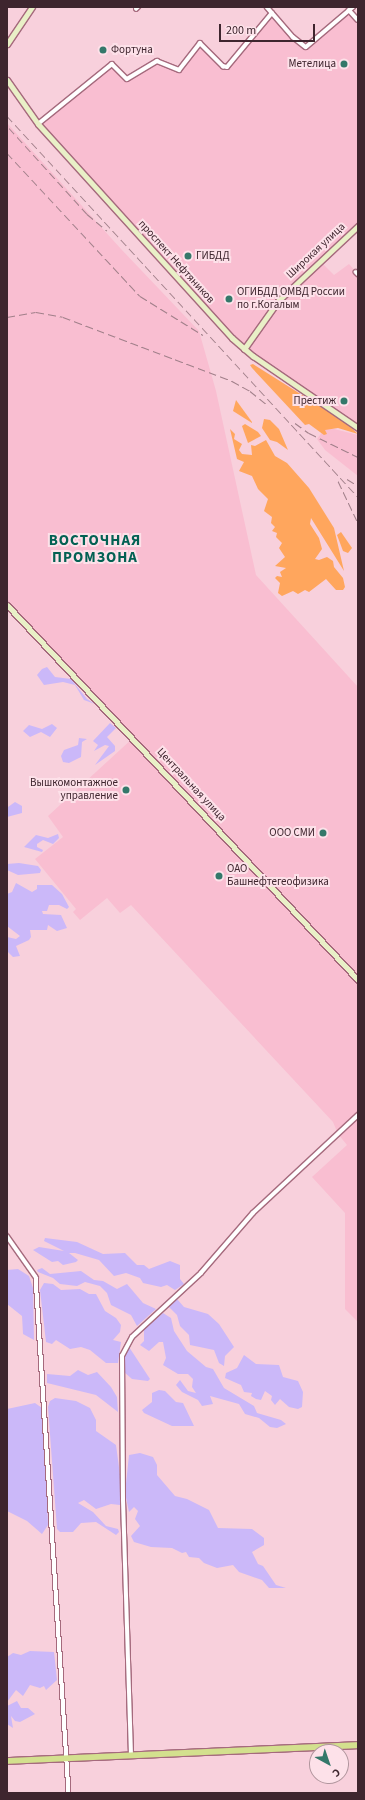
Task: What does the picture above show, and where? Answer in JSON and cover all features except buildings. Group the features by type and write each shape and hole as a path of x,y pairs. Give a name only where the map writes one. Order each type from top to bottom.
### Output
{"main road":[{"path":"7,1761 67,1757 358,1745"}],"street":[{"path":"7,44 32,7"},
{"path":"267,7 306,47 353,7"},
{"path":"349,10 358,20"},
{"path":"38,124 112,64 127,78 157,61 179,70 200,44 223,66 227,67 272,13"},
{"name":"проспект Нефтяников","path":"7,80 38,124 244,349 358,428"},
{"name":"Широкая улица","path":"244,349 278,301 358,226"},
{"name":"Центральная улица","path":"7,605 358,980"},
{"path":"131,1755 123,1499 122,1356 132,1337 201,1273 252,1213 358,1115"},
{"path":"7,1236 36,1277 67,1757 68,1793"}],"shaded area":[{"path":"349,10 358,20 358,226 320,261 334,275 349,264 358,274 358,428 244,349 38,124 112,64 127,78 154,62 179,70 200,43 225,67 272,13 306,47"},
{"name":"ВОСТОЧНАЯ ПРОМЗОНА","path":"7,123 121,249 199,331 216,391 256,575 358,687 358,1322 345,1309 345,1213 312,1177 347,1145 338,1134 333,1122 131,905 120,913 107,898 80,920 73,912 76,909 35,859 63,837 48,816 133,738 7,605"},
{"path":"253,364 345,422 358,434 338,428 325,430 327,434 324,435 309,424 305,425 252,368 250,365"},
{"path":"236,400 252,422 252,423 233,411"},
{"path":"264,419 270,420 279,429 288,450 277,442 270,440 262,428"},
{"path":"245,424 258,432 261,436 248,443 242,426"},
{"path":"326,427 358,435 358,476 325,450 317,439"},
{"path":"230,429 235,434 234,439 242,444 239,450 242,454 252,455 251,445 255,446 266,440 275,456 287,463 309,488 334,528 344,571 311,518 310,524 319,538 322,549 315,559 319,560 327,557 333,561 334,567 343,578 345,587 343,590 336,590 326,579 309,592 305,590 298,594 293,591 282,596 278,593 280,583 275,578 277,576 282,577 280,572 286,568 275,566 285,557 279,548 282,543 276,537 277,533 272,531 275,527 271,523 272,517 264,511 268,499 258,489 252,476 239,471 244,462 237,459"},
{"path":"341,532 352,548 348,553 343,551 337,535"},
{"path":"47,667 55,677 71,679 87,699 95,704 84,700 75,685 63,682 44,685 37,675 42,669"},
{"path":"110,723 116,728 107,737 115,746 115,751 95,765 109,746 105,745 94,751 98,745 93,741"},
{"path":"52,724 57,728 50,737 41,732 30,737 23,731 29,725 42,729"},
{"path":"79,738 87,739 82,742 81,757 69,763 63,762 61,756 64,750 78,745"},
{"path":"15,802 22,806 22,813 7,817 8,807"},
{"path":"58,834 59,838 53,844 43,840 37,844 37,847 43,850 42,852 24,847 36,835 48,838"},
{"path":"19,863 38,866 41,870 40,873 18,875 7,870 7,864"},
{"path":"16,883 32,892 37,889 37,885 52,885 62,894 69,907 67,909 59,905 49,905 47,911 42,911 43,914 61,915 67,928 57,931 48,925 47,930 30,930 31,937 29,940 16,946 20,956 13,957 7,951 7,937 16,939 20,936 7,926 7,894 12,892"},
{"path":"45,1238 77,1242 103,1254 125,1253 137,1265 144,1265 149,1269 170,1261 180,1265 180,1279 184,1284 175,1290 167,1285 161,1287 143,1283 140,1278 126,1273 114,1276 99,1260 75,1253 69,1253 78,1260 76,1262 63,1265 58,1261 52,1262 33,1250 39,1247 64,1251 44,1241"},
{"path":"42,1268 50,1274 81,1271 94,1280 103,1281 117,1289 127,1284 143,1303 156,1309 137,1326 131,1315 111,1305 107,1293 100,1286 85,1282 77,1286 60,1284 53,1278 38,1272 37,1270"},
{"path":"18,1269 29,1276 33,1288 34,1340 23,1334 22,1316 7,1304 7,1270"},
{"path":"44,1283 53,1284 61,1290 80,1289 89,1294 96,1294 105,1311 116,1318 121,1325 120,1332 113,1340 121,1342 118,1363 106,1363 90,1350 81,1347 70,1349 56,1340 52,1344 46,1342 40,1290"},
{"path":"177,1299 184,1307 208,1314 219,1324 234,1347 225,1356 224,1366 219,1363 214,1350 190,1345 189,1335 180,1326 177,1315 168,1306"},
{"path":"163,1313 171,1318 174,1331 187,1351 206,1367 213,1369 224,1388 254,1406 257,1413 281,1420 286,1424 277,1428 270,1427 259,1418 245,1414 239,1404 210,1396 213,1404 202,1406 198,1400 182,1392 176,1385 180,1380 188,1391 196,1393 192,1387 193,1379 188,1374 178,1374 163,1365 166,1358 163,1342 159,1342 149,1351 140,1345 144,1341 144,1329"},
{"path":"129,1347 150,1379 148,1381 132,1379 124,1372 125,1356"},
{"path":"244,1355 256,1364 279,1365 283,1377 298,1381 303,1392 302,1407 298,1409 289,1407 280,1399 275,1405 271,1400 272,1396 265,1391 261,1400 256,1399 251,1396 252,1393 244,1392 241,1385 225,1378 226,1373 237,1368"},
{"path":"78,1370 88,1375 97,1372 111,1387 117,1397 118,1412 96,1395 47,1383 47,1374 70,1376"},
{"path":"159,1390 165,1391 176,1402 183,1403 194,1426 172,1426 144,1413 142,1410 152,1402 152,1393"},
{"path":"55,1398 76,1401 90,1408 96,1420 96,1431 116,1445 121,1482 120,1505 111,1504 96,1509 84,1500 78,1503 93,1512 106,1526 118,1529 119,1532 116,1535 96,1522 81,1523 73,1532 60,1532 57,1529 48,1407 50,1401"},
{"path":"35,1403 42,1408 46,1463 48,1525 42,1534 27,1521 7,1511 7,1409"},
{"path":"140,1453 153,1457 157,1465 157,1475 175,1496 187,1499 209,1510 218,1528 252,1529 264,1538 264,1545 252,1552 258,1564 263,1566 276,1585 286,1588 269,1588 262,1580 239,1572 233,1565 217,1568 204,1563 199,1558 189,1557 186,1552 182,1553 172,1548 151,1547 134,1542 131,1536 140,1526 135,1519 138,1511 134,1507 129,1512 125,1493 129,1455"},
{"path":"30,1651 54,1652 57,1680 46,1690 44,1686 40,1688 30,1685 23,1696 16,1690 7,1702 7,1657 13,1653 21,1655"},
{"path":"17,1701 21,1708 28,1708 35,1714 20,1722 15,1721 11,1716 13,1728 7,1724 7,1706"}],"railway":[{"path":"7,116 358,497"},
{"path":"9,128 87,214 107,231"},
{"path":"7,153 140,296 203,335"},
{"path":"7,317 36,312 63,317 232,381 250,391 266,404"},
{"path":"295,423 309,433 358,457"},
{"path":"347,479 358,486"},
{"path":"338,481 358,523"}],"place":[{"name":"Фортуна","path":"103,50"},
{"name":"Метелица","path":"344,64"},
{"name":"ГИБДД","path":"188,256"},
{"name":"ОГИБДД ОМВД России по г.Когалым","path":"229,299"},
{"name":"Престиж","path":"344,401"},
{"name":"Вышкомонтажное управление","path":"126,790"},
{"name":"ООО СМИ","path":"323,833"},
{"name":"ОАО Башнефтегеофизика","path":"219,876"}],"district":[{"name":"ВОСТОЧНАЯ ПРОМЗОНА","path":"95,548"}]}
